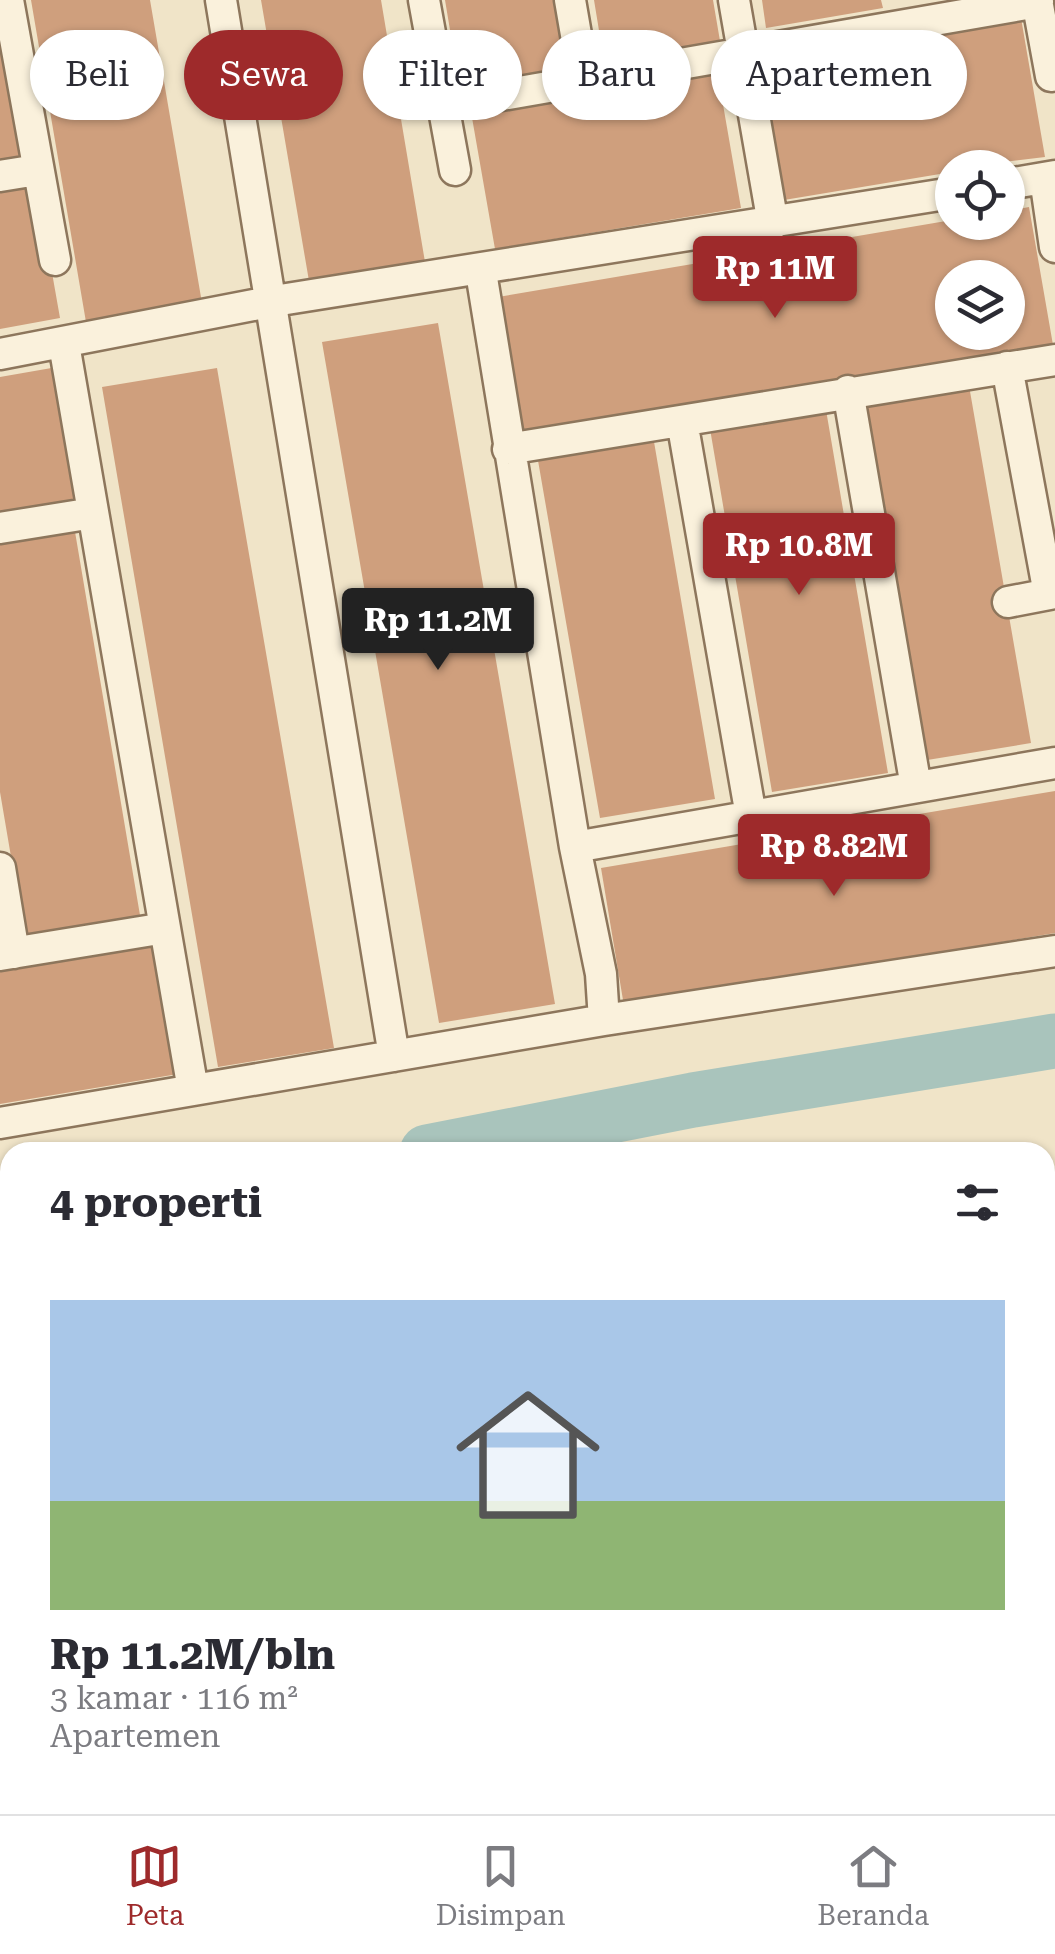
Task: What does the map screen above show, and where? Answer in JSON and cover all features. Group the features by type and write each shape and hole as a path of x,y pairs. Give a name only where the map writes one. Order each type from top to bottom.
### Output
{"street":[{"path":"8,0 54,260"},
{"path":"221,0 274,301 394,1056"},
{"path":"424,0 430,30"},
{"path":"570,0 575,30"},
{"path":"734,0 739,30"},
{"path":"833,30 899,13 1038,1 1051,76"},
{"path":"447,120 455,170"},
{"path":"755,120 773,224"},
{"path":"0,176 37,170"},
{"path":"1025,181 1050,177 1055,247"},
{"path":"0,354 274,301 481,272 935,196"},
{"path":"481,272 576,847 601,974 604,1020"},
{"path":"64,344 193,1090"},
{"path":"508,449 1055,360"},
{"path":"1007,366 1052,593 1008,602"},
{"path":"848,391 916,787"},
{"path":"682,421 752,816"},
{"path":"0,528 93,513"},
{"path":"576,847 1055,763"},
{"path":"0,868 7,954 165,928"},
{"path":"0,1123 604,1020 1055,951"}],"building":[{"path":"31,0 150,0 155,30 36,30"},
{"path":"261,0 381,0 386,30 363,30 363,120 401,120 425,262 309,281 281,120 343,120 343,30 266,30"},
{"path":"445,0 564,0 569,30 542,30 542,83 522,86 522,30 450,30"},
{"path":"594,0 713,0 718,30 711,30 711,43 691,46 691,30 599,30"},
{"path":"762,0 881,0 883,8 766,28"},
{"path":"1021,18 1045,157 1025,159 1025,150 935,150 935,175 778,201 764,120 967,120 967,30 952,30"},
{"path":"0,24 25,160 0,164"},
{"path":"711,71 711,120 726,120 741,208 495,249 472,120 522,120 522,103 542,100 542,120 691,120 691,74"},
{"path":"164,82 202,303 86,322 51,120 164,120"},
{"path":"36,182 60,318 0,329 0,188"},
{"path":"1029,207 1053,345 1025,350 1025,260 935,260 935,350 1023,350 523,434 498,297 935,223 935,240 1025,240 1025,208"},
{"path":"438,323 555,1004 439,1023 322,342"},
{"path":"63,366 87,504 0,519 0,377"},
{"path":"217,368 334,1048 218,1067 102,387"},
{"path":"967,374 1031,743 915,762 852,393"},
{"path":"825,404 888,773 772,792 709,423"},
{"path":"652,430 715,799 600,818 536,449"},
{"path":"73,520 142,927 26,945 0,792 0,532"},
{"path":"1055,791 1055,933 624,1006 601,868"},
{"path":"154,936 178,1074 0,1104 0,962"}],"waterway":[{"path":"478,1142 693,1100 1055,1041"}]}
